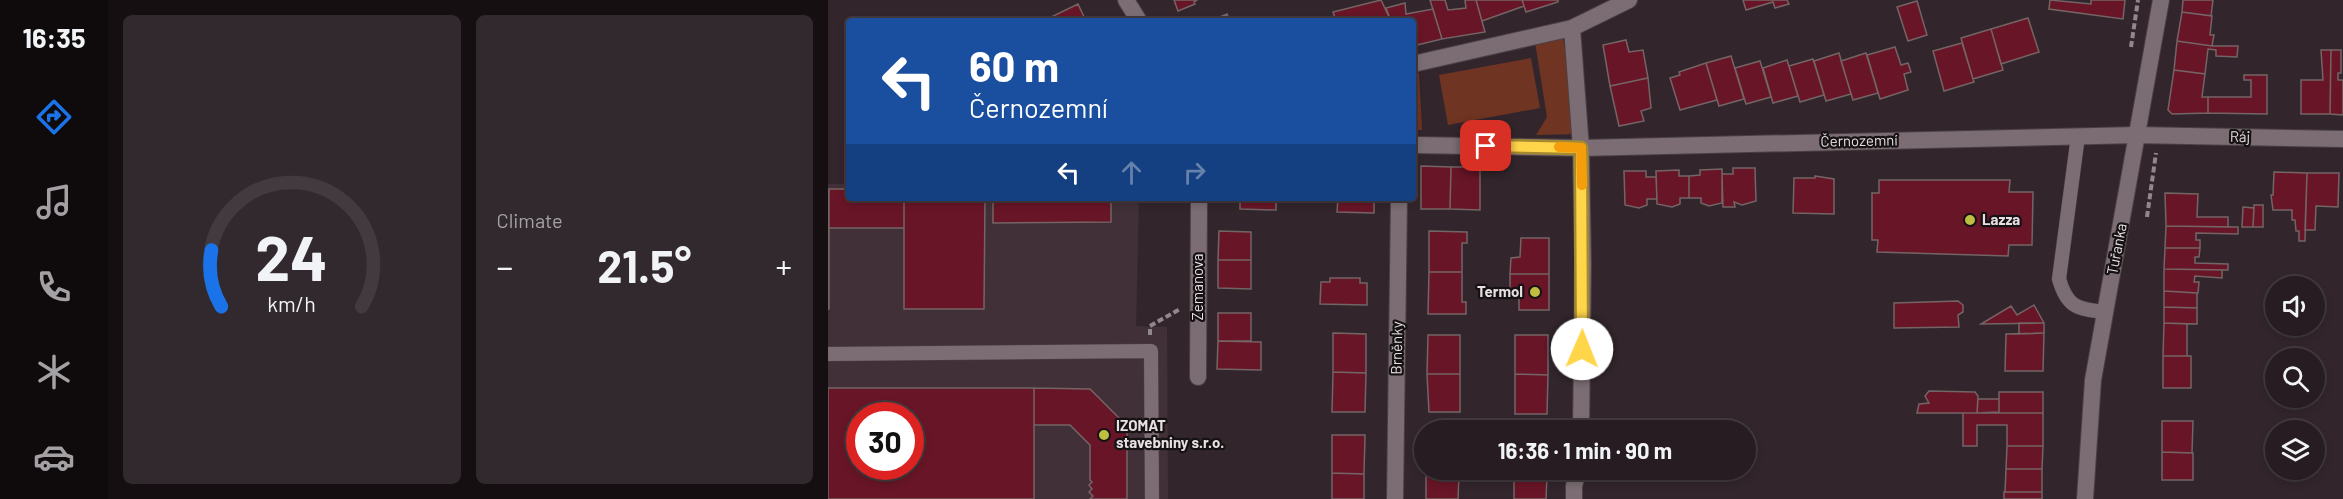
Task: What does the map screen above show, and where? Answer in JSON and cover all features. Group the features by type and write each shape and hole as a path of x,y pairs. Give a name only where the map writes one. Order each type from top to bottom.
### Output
{"street":[{"path":"1126,0 1137,18"},
{"path":"1416,63 1572,28 1629,0"},
{"name":"Tuřanka","path":"2085,499 2093,380 2161,0"},
{"path":"1572,28 1581,148 1583,264 1581,420"},
{"name":"Černozemní","path":"1416,145 1581,148 2137,135"},
{"name":"Ráj","path":"2137,135 2343,139"},
{"name":"Zemanova","path":"1198,377 1199,201"},
{"name":"Brněnky","path":"1395,499 1399,201"},
{"path":"1574,499 1576,480"}],"lane":[{"path":"2078,136 2060,279 2063,294 2071,303 2081,310 2104,312"},
{"path":"828,354 1151,351 1152,499"}],"path":[{"path":"1151,351 1150,326 1179,311 1181,306"}],"shaded area":[{"path":"1563,38 1580,134 1536,135 1547,117 1535,42"},
{"path":"1531,58 1540,108 1448,125 1439,75"},
{"path":"1419,73 1422,130 1416,130 1416,74"},
{"path":"828,184 846,184 846,201 1139,201 1136,326 1167,327 1168,499 828,499"}],"building":[{"path":"1174,0 1197,0 1195,4 1178,11"},
{"path":"1381,0 1390,18 1335,18 1333,12"},
{"path":"1430,0 1445,0 1448,10 1466,8 1465,0 1476,0 1485,32 1442,39"},
{"path":"1476,0 1522,0 1524,6 1482,21"},
{"path":"1522,0 1558,0 1558,2 1526,12"},
{"path":"1743,0 1787,0 1789,4 1775,8 1773,2 1746,10"},
{"path":"2050,0 2091,4 2091,0 2125,0 2123,19 2049,9"},
{"path":"2183,0 2213,0 2211,16 2182,12"},
{"path":"1917,1 1927,35 1908,41 1897,7"},
{"path":"1405,3 1406,14 1433,9 1442,39 1416,45 1416,18 1390,18 1386,8"},
{"path":"1078,4 1085,18 1052,18"},
{"path":"2182,12 2212,16 2210,35 2214,35 2212,46 2177,41"},
{"path":"1227,14 1229,18 1217,18"},
{"path":"2028,18 2039,52 2001,64 1991,29"},
{"path":"1991,29 2003,70 1973,79 1961,38"},
{"path":"1626,40 1629,52 1643,50 1648,78 1610,86 1603,45"},
{"path":"2177,41 2212,46 2238,46 2237,57 2216,56 2216,50 2208,49 2205,74 2174,70"},
{"path":"1962,43 1974,82 1944,91 1933,51"},
{"path":"1895,47 1901,65 1908,63 1911,72 1904,74 1908,90 1880,99 1867,55"},
{"path":"2321,50 2331,50 2330,114 2301,114 2301,80 2323,80"},
{"path":"2331,50 2341,50 2341,73 2338,73 2338,80 2343,80 2343,115 2330,114"},
{"path":"1839,53 1851,94 1826,101 1814,61"},
{"path":"1866,53 1878,93 1853,100 1841,61"},
{"path":"1731,56 1744,99 1719,106 1706,63"},
{"path":"1813,59 1824,95 1800,102 1789,66"},
{"path":"1787,60 1798,96 1773,103 1763,68"},
{"path":"1760,61 1771,97 1746,104 1735,68"},
{"path":"1706,63 1717,100 1680,110 1670,78 1680,75 1679,72"},
{"path":"2174,70 2205,74 2202,97 2208,97 2208,113 2172,114 2168,110"},
{"path":"2244,75 2267,75 2267,114 2208,113 2208,97 2251,97 2251,80 2244,80"},
{"path":"1648,78 1651,108 1641,111 1644,121 1619,126 1610,86"},
{"path":"1421,166 1451,167 1450,209 1421,209"},
{"path":"1451,167 1480,167 1480,210 1450,209"},
{"path":"1733,168 1755,168 1756,201 1742,205 1734,202 1735,207 1723,207 1722,174 1733,174"},
{"path":"1722,169 1722,203 1709,206 1701,203 1701,198 1689,198 1689,176 1700,175 1700,170"},
{"path":"1679,170 1679,176 1689,176 1689,198 1680,198 1680,204 1672,207 1657,204 1656,171"},
{"path":"1624,171 1646,171 1646,177 1656,177 1657,199 1647,199 1647,205 1639,208 1625,205"},
{"path":"2274,172 2307,173 2305,241 2299,241 2299,231 2296,231 2295,220 2292,220 2292,210 2273,210 2271,195 2273,195"},
{"path":"2307,173 2339,173 2338,207 2316,206 2315,230 2305,230"},
{"path":"1815,176 1834,179 1834,214 1793,213 1794,178 1815,178"},
{"path":"1879,180 2010,180 2009,192 2033,192 2032,245 2009,245 2008,256 1877,252 1878,240 1872,240 1872,193 1879,193"},
{"path":"829,189 829,309 828,309"},
{"path":"829,189 846,189 846,201 904,201 904,228 829,228"},
{"path":"2165,193 2198,194 2197,217 2228,217 2228,227 2166,226"},
{"path":"904,201 985,201 984,309 904,309"},
{"path":"993,201 1111,201 1111,222 993,223"},
{"path":"1240,201 1276,201 1276,210 1240,209"},
{"path":"1338,201 1374,201 1374,213 1337,212"},
{"path":"2254,205 2263,205 2263,227 2253,227"},
{"path":"2243,207 2254,208 2253,227 2242,227"},
{"path":"2166,226 2238,227 2238,234 2196,233 2196,240 2200,240 2200,248 2165,248"},
{"path":"1219,231 1251,232 1251,260 1218,260"},
{"path":"1429,231 1467,232 1467,243 1462,243 1462,272 1429,272"},
{"path":"1521,238 1549,238 1549,274 1510,274 1511,258 1520,257"},
{"path":"2165,248 2200,248 2199,257 2195,257 2195,263 2228,264 2228,270 2164,269"},
{"path":"1218,260 1251,260 1251,289 1218,288"},
{"path":"2164,269 2222,270 2222,278 2195,276 2194,282 2199,282 2198,293 2164,291"},
{"path":"1429,272 1462,272 1462,302 1466,302 1466,314 1428,314"},
{"path":"1510,274 1549,274 1549,310 1519,310 1519,289 1510,289"},
{"path":"1330,278 1360,278 1360,283 1367,283 1367,305 1320,304 1321,282 1330,282"},
{"path":"2164,291 2197,293 2197,308 2164,307"},
{"path":"1958,301 1963,305 1963,312 1958,315 1959,327 1894,328 1894,303"},
{"path":"2034,305 2044,323 1981,324 2011,306 2017,315"},
{"path":"2164,307 2197,308 2197,324 2164,323"},
{"path":"1218,313 1251,313 1251,341 1218,341"},
{"path":"2019,323 2044,323 2044,333 2019,334"},
{"path":"2164,323 2187,324 2187,356 2163,356"},
{"path":"1333,333 1366,334 1366,373 1333,372"},
{"path":"2044,333 2043,371 2005,371 2006,334"},
{"path":"1428,335 1460,335 1460,374 1427,374"},
{"path":"1515,335 1548,335 1548,375 1515,374"},
{"path":"1218,341 1261,342 1261,370 1217,369"},
{"path":"2163,356 2191,356 2191,388 2163,388"},
{"path":"1333,372 1366,373 1365,412 1332,412"},
{"path":"1427,374 1460,374 1460,412 1429,412"},
{"path":"1515,374 1548,375 1547,414 1515,414"},
{"path":"828,388 1034,388 1034,499 828,499"},
{"name":"IZOMAT stavebniny s.r.o.","path":"1034,388 1090,389 1127,426 1127,499 1090,499 1093,496 1089,492 1092,489 1089,485 1092,482 1090,480 1090,445 1070,425 1034,425"},
{"path":"1929,391 1975,392 1978,396 1977,413 1917,413 1919,404 1929,403 1925,396"},
{"path":"1999,392 2043,392 2043,413 1999,413"},
{"path":"1978,399 1999,399 1999,412 1977,413"},
{"path":"1963,413 2043,413 2043,446 2007,446 2007,425 1977,425 1977,446 1963,446"},
{"path":"2162,421 2193,421 2192,453 2162,452"},
{"path":"1332,435 1365,435 1364,474 1332,473"},
{"path":"2007,446 2043,446 2042,469 2006,469"},
{"path":"2162,452 2193,453 2193,480 2162,480"},
{"path":"2006,469 2042,469 2042,492 2005,492"},
{"path":"1332,473 1364,474 1364,499 1332,499"},
{"path":"1426,480 1459,480 1458,499 1426,499"},
{"path":"1514,480 1547,480 1546,499 1514,499"},
{"path":"2004,492 2042,492 2042,499 2004,499"}],"slow traffic":[{"path":"1559,147 1581,148 1582,185"}],"place":[{"name":"Lazza","path":"1970,220"},
{"name":"Termol","path":"1535,292"},
{"name":"IZOMAT stavebniny s.r.o.","path":"1104,435"}],"route":[{"path":"1486,146 1581,148 1582,349"}]}
